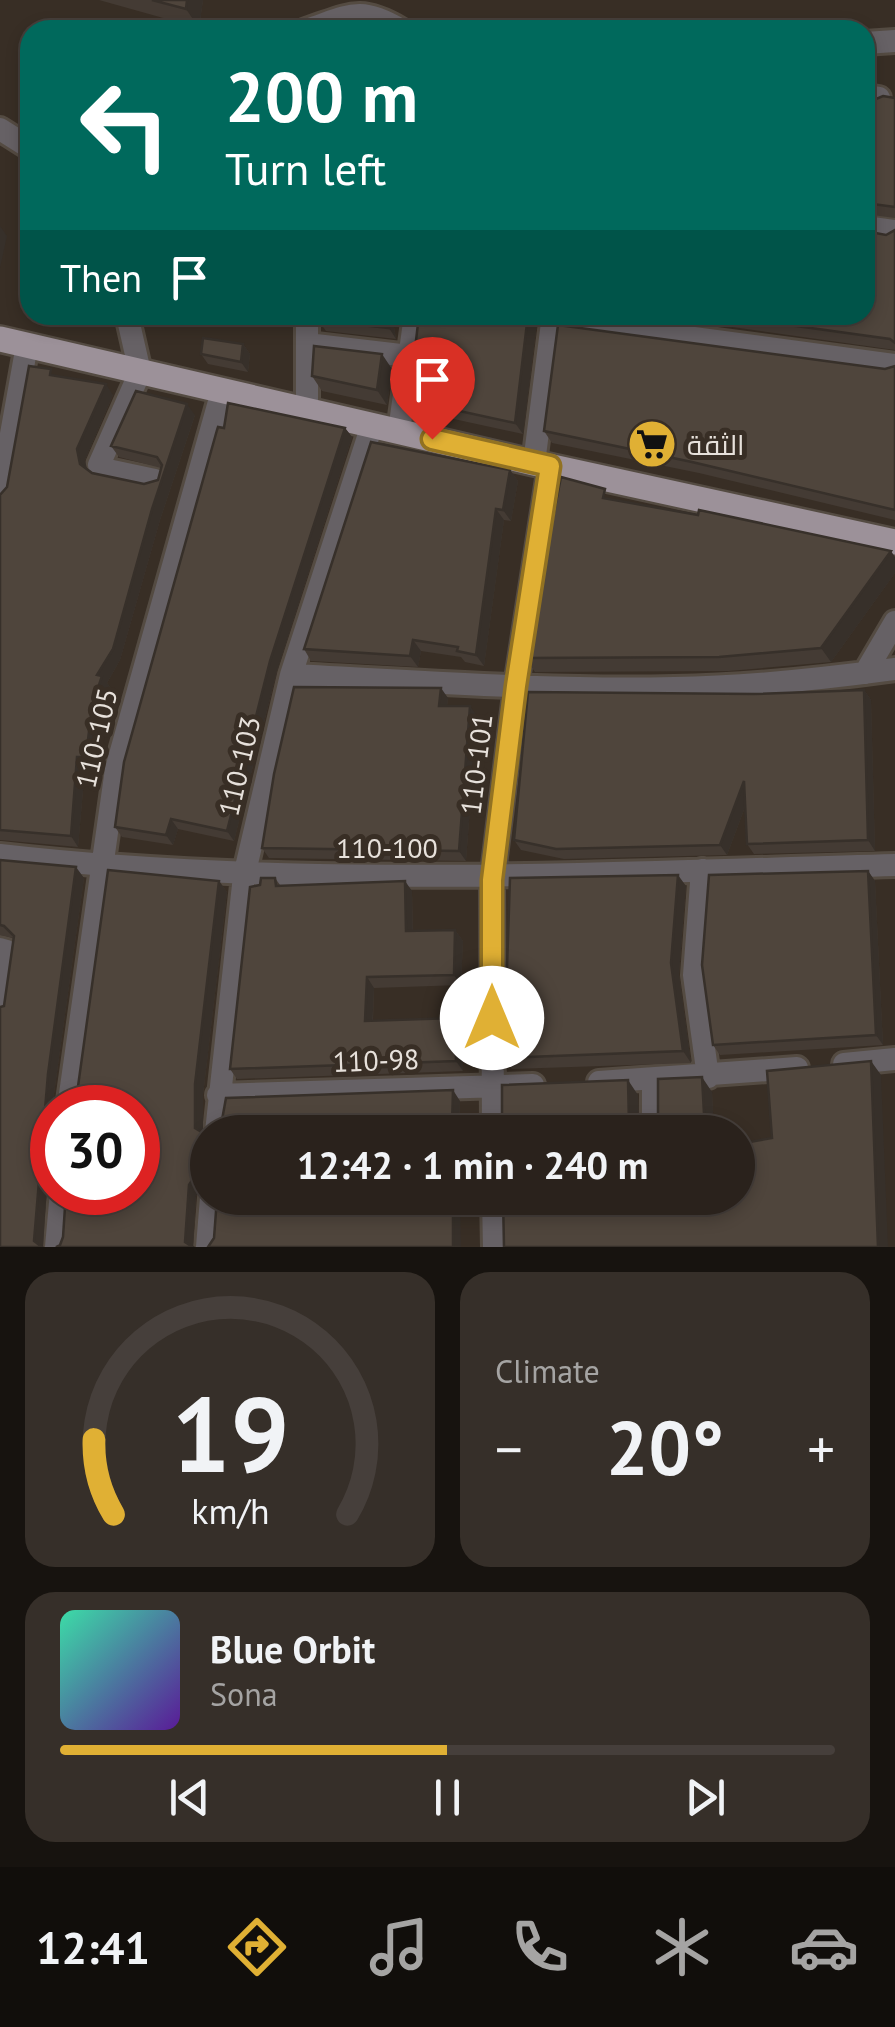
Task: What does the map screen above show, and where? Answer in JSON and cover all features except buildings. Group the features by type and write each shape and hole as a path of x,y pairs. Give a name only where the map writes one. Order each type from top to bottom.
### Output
{"main road":[{"path":"0,339 895,542"}],"street":[{"path":"338,20 360,13 384,20"},
{"path":"129,325 140,372 99,465 102,469 155,480"},
{"path":"306,325 307,410"},
{"path":"399,431 414,325"},
{"name":"110-101","path":"493,1115 492,878 542,464 551,325"},
{"path":"609,325 895,365"},
{"path":"307,344 409,356"},
{"path":"0,495 28,345"},
{"name":"110-105","path":"71,1085 116,769 222,391"},
{"name":"110-103","path":"217,1115 244,876 291,675 372,424"},
{"path":"865,673 895,622"},
{"path":"291,675 516,686 675,688 827,678 895,668"},
{"name":"110-100","path":"0,856 244,876 492,878 895,865"},
{"path":"702,870 694,975 708,1077"},
{"path":"0,1007 4,950"},
{"name":"110-98","path":"218,1096 708,1077 895,1059"},
{"path":"652,1080 653,1115"},
{"path":"56,1247 59,1215"},
{"path":"208,1247 210,1215"},
{"path":"494,1215 494,1247"}],"place":[{"name":"الثقة","path":"652,444"}],"route":[{"path":"432,439 550,466 516,686 492,880 492,1018"}]}
